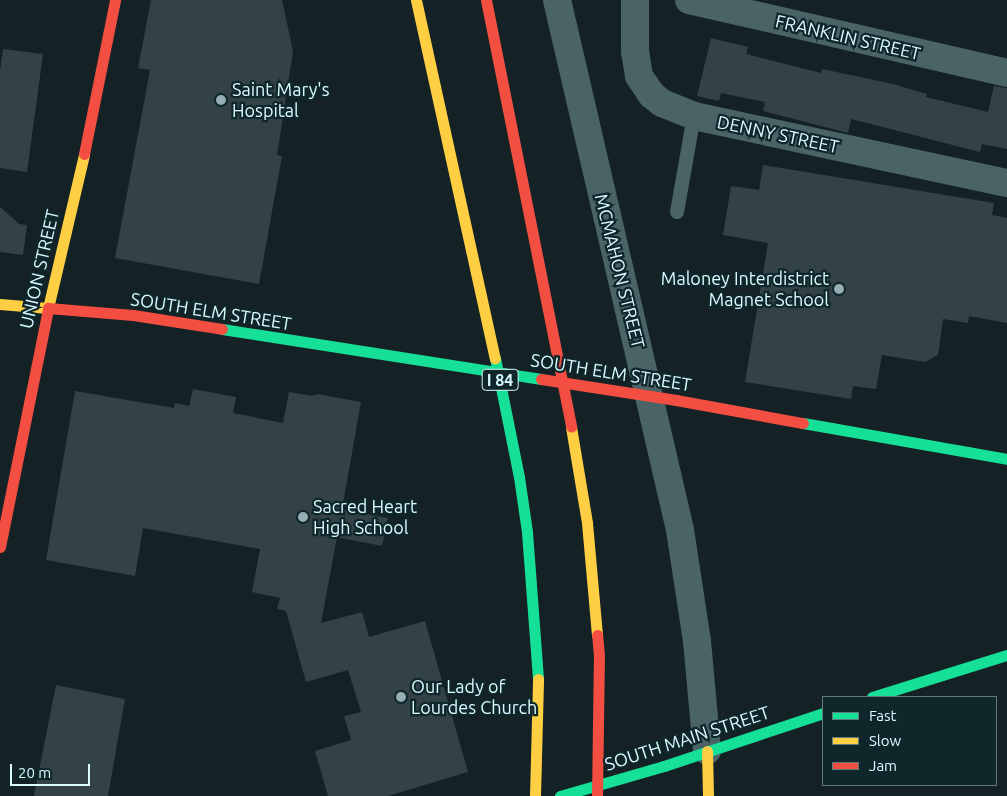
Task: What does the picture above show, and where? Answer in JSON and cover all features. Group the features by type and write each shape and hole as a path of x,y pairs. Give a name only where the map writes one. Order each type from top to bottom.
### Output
{"main road":[{"name":"UNION STREET","path":"0,547 48,308 85,149 115,0"},
{"name":"I 84","path":"416,0 500,379 519,477 530,568 536,650 536,796"},
{"path":"486,0 566,400 587,523 599,656 597,796"},
{"name":"SOUTH ELM STREET","path":"0,304 133,315 676,400 869,436 1007,459"},
{"path":"875,696 1007,655"},
{"name":"SOUTH MAIN STREET","path":"560,796 822,713"},
{"path":"707,751 708,796"}],"street":[{"name":"MCMAHON STREET","path":"557,0 680,530 697,641 707,751"},
{"name":"DENNY STREET","path":"634,0 636,63 644,87 662,103 694,116 1007,183"},
{"name":"FRANKLIN STREET","path":"689,0 1007,73"}],"lane":[{"path":"677,212 694,116"}],"building":[{"name":"Saint Mary's Hospital","path":"151,0 282,0 293,51 277,155 282,156 259,284 115,258 150,70 138,68"},
{"path":"711,38 748,47 746,54 821,73 822,69 893,84 927,94 926,97 988,112 994,86 1007,88 1007,149 982,144 980,152 851,119 848,133 763,111 765,102 721,93 719,101 697,96"},
{"path":"3,49 43,54 27,172 0,168 0,71"},
{"path":"763,165 994,203 992,215 1007,218 1007,323 969,316 968,323 943,319 938,355 925,362 882,355 876,389 853,386 851,399 745,382 768,243 723,235 731,186 759,190"},
{"path":"0,207 19,224 27,225 23,255 0,252"},
{"path":"193,389 236,397 233,413 283,423 289,392 312,396 318,394 361,402 342,509 388,518 382,546 337,537 321,623 362,612 369,637 425,621 468,772 388,796 328,796 315,751 351,740 344,716 361,712 348,670 306,682 286,611 277,609 280,598 252,592 260,549 143,528 135,576 46,560 75,391 174,408 175,403 189,406"},
{"path":"56,685 125,699 108,796 34,796"}],"traffic: fast":[{"path":"222,329 541,379"},
{"path":"495,358 519,477 527,532 538,679"},
{"path":"803,423 1007,459"},
{"path":"875,696 1007,655"},
{"path":"560,796 664,766 822,713"}],"traffic: slow":[{"path":"416,0 495,358"},
{"path":"0,304 48,308 84,154"},
{"path":"571,427 587,523 597,635"},
{"path":"535,796 538,679"},
{"path":"707,751 708,796"}],"traffic: jam":[{"path":"84,154 115,0"},
{"path":"486,0 571,427"},
{"path":"0,547 48,308 133,315 222,329"},
{"path":"541,379 676,400 803,423"},
{"path":"597,635 599,656 597,796"}],"place":[{"name":"Saint Mary's Hospital","path":"221,100"},
{"name":"Maloney Interdistrict Magnet School","path":"839,289"},
{"name":"Sacred Heart High School","path":"303,517"},
{"name":"Our Lady of Lourdes Church","path":"401,697"}]}
